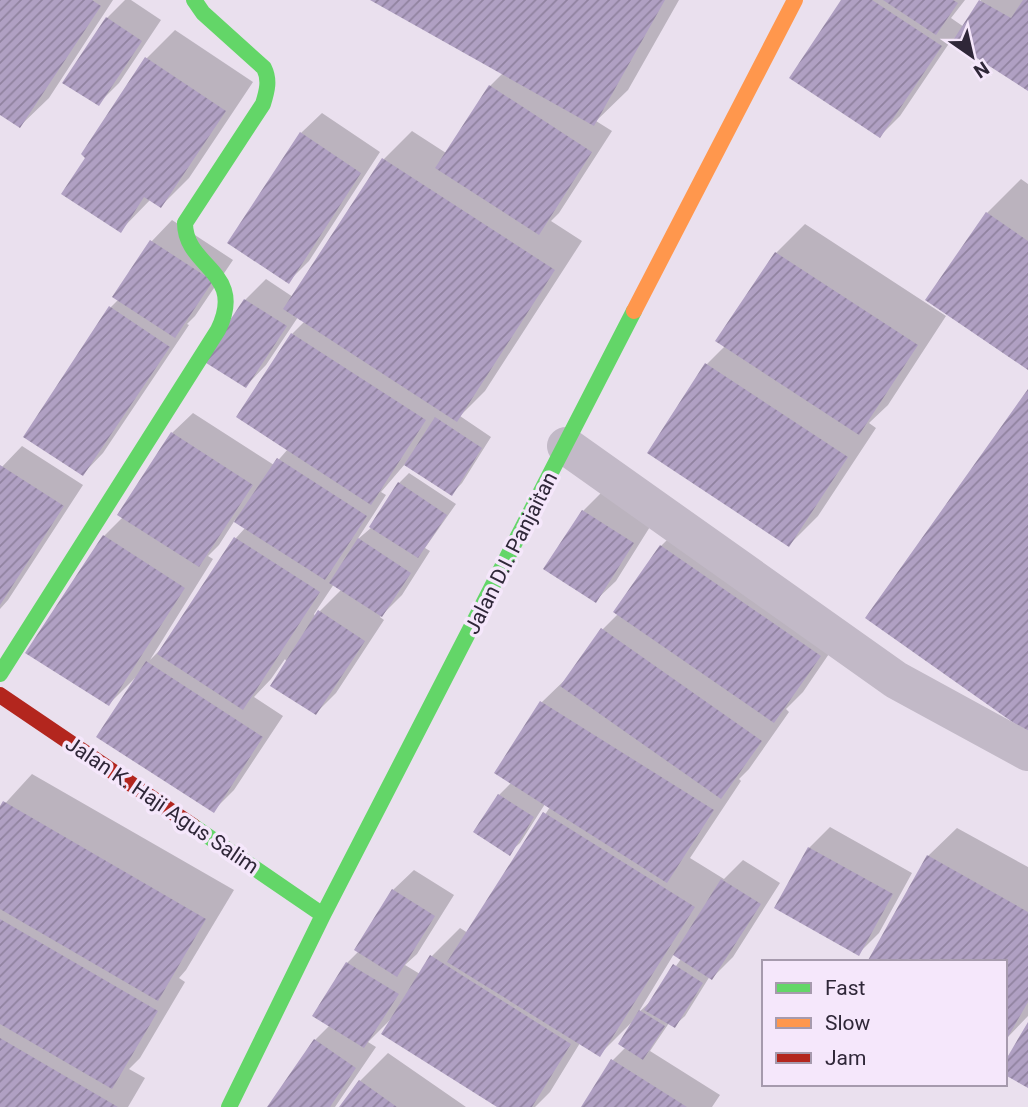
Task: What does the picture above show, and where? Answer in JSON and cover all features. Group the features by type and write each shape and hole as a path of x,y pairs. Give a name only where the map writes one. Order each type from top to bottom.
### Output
{"main road":[{"path":"0,674 218,330 225,313 227,303 222,285 189,243 185,223 263,104 268,89 267,74 259,62 203,13 194,0"},
{"name":"Jalan D.I. Panjaitan","path":"229,1107 323,915 795,0"},
{"name":"Jalan K. Haji Agus Salim","path":"0,695 323,915"}],"street":[{"path":"566,446 896,680 1028,752"}],"building":[{"path":"0,0 92,0 101,6 20,128 0,115"},
{"path":"370,0 665,0 594,126"},
{"path":"841,0 872,0 942,46 880,138 789,78"},
{"path":"883,0 953,0 958,3 936,35"},
{"path":"979,0 1011,18 1023,0 1028,0 1028,91 952,42"},
{"path":"106,17 142,41 99,106 62,83"},
{"path":"145,57 226,111 161,208 144,197 121,233 61,194 85,158 81,154"},
{"path":"489,85 592,152 539,235 435,168"},
{"path":"300,132 361,173 289,284 227,243"},
{"path":"382,158 555,270 457,422 283,309"},
{"path":"986,212 1028,241 1028,370 925,300"},
{"path":"150,240 213,281 175,338 112,297"},
{"path":"775,252 918,345 859,435 715,341"},
{"path":"244,299 287,326 246,388 203,361"},
{"path":"109,306 170,347 83,476 23,437"},
{"path":"291,333 426,420 371,505 236,417"},
{"path":"705,363 848,457 789,547 647,453"},
{"path":"1028,389 1028,733 865,618"},
{"path":"435,417 482,448 452,496 404,465"},
{"path":"171,432 253,485 199,567 117,515"},
{"path":"277,458 367,516 325,580 234,522"},
{"path":"0,465 64,506 0,605"},
{"path":"398,482 447,515 418,558 369,527"},
{"path":"582,510 634,543 596,603 543,569"},
{"path":"103,535 185,588 109,706 25,653"},
{"path":"234,537 320,592 243,710 157,654"},
{"path":"358,538 411,573 382,617 329,583"},
{"path":"660,545 821,656 774,723 613,612"},
{"path":"318,610 365,641 316,715 270,686"},
{"path":"601,628 762,741 721,799 560,686"},
{"path":"146,661 263,737 214,813 96,737"},
{"path":"540,701 714,810 667,883 494,773"},
{"path":"498,794 534,817 510,856 473,832"},
{"path":"3,801 206,919 158,1001 0,909 0,806"},
{"path":"543,812 695,907 600,1057 447,962"},
{"path":"808,847 893,894 859,956 774,908"},
{"path":"927,855 1028,912 1028,1002 1007,1039 1007,960 868,960"},
{"path":"721,879 761,904 712,980 673,955"},
{"path":"392,889 435,916 397,977 354,950"},
{"path":"0,919 158,1011 112,1089 0,1024"},
{"path":"430,955 571,1044 532,1107 497,1107 381,1034"},
{"path":"346,962 399,994 364,1048 312,1016"},
{"path":"673,964 703,983 675,1028 644,1010"},
{"path":"639,1010 665,1026 643,1060 618,1044"},
{"path":"1028,1022 1028,1088 1007,1076 1007,1058"},
{"path":"0,1038 118,1107 0,1107"},
{"path":"314,1039 356,1068 330,1107 267,1107"},
{"path":"611,1059 687,1107 581,1107"},
{"path":"359,1080 397,1107 339,1107"}],"traffic: fast":[{"path":"0,674 218,330 225,310 225,295 220,282 194,250 185,223 263,104 267,81 264,68 203,13 194,0"},
{"path":"229,1107 323,915 634,311"},
{"path":"193,826 323,915"}],"traffic: slow":[{"path":"634,311 795,0"}],"traffic: jam":[{"path":"0,695 193,826"}]}
